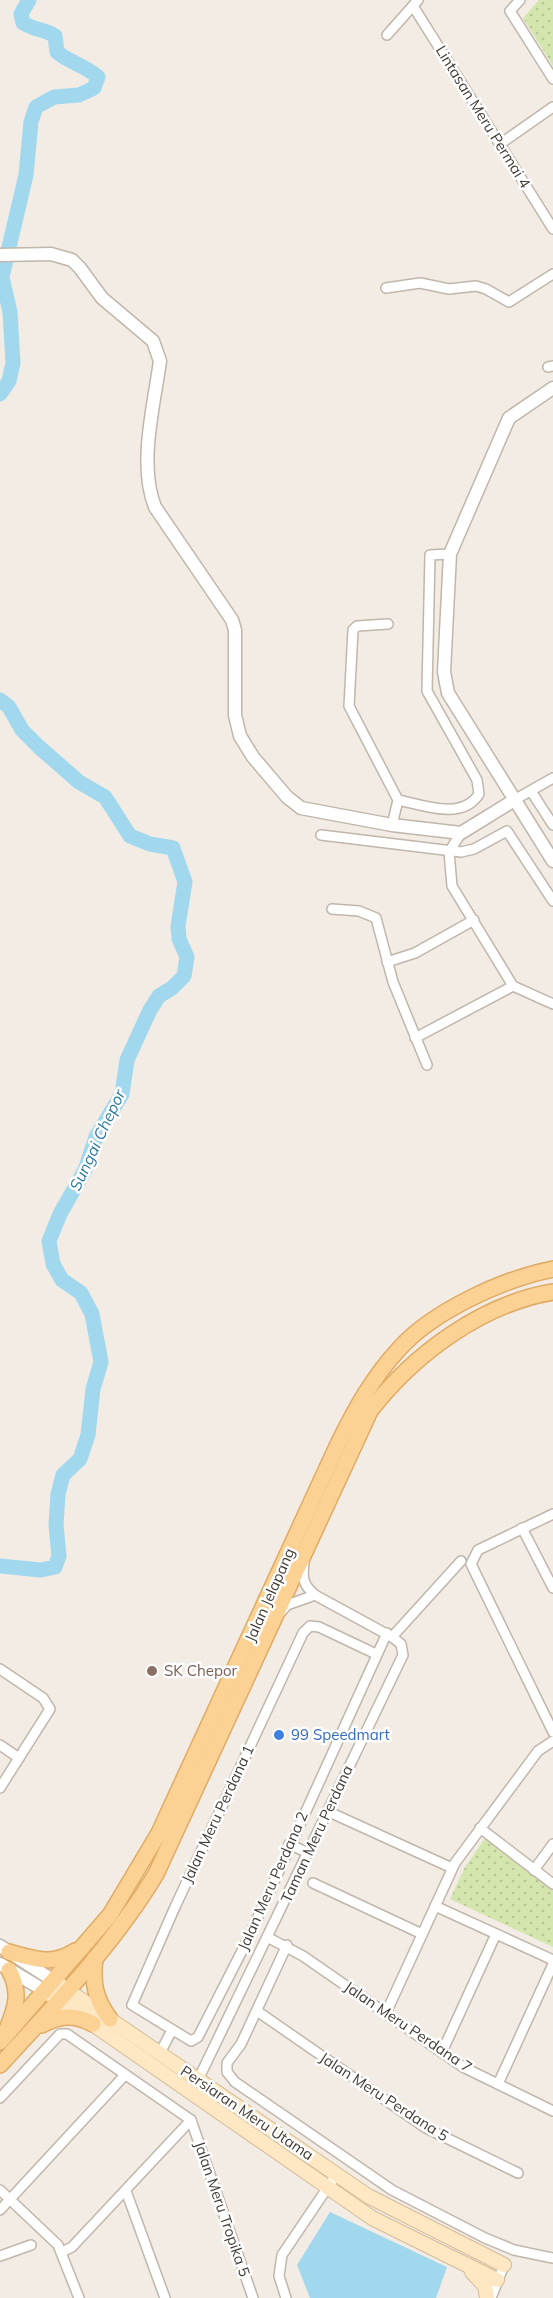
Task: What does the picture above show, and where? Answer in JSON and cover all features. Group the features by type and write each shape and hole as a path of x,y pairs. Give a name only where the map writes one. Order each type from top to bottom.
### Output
{"main road":[{"name":"Jalan Jelapang","path":"2,2040 110,1915 159,1833 339,1442 357,1405 377,1375 400,1347 452,1310 507,1283 553,1269"},
{"name":"Jalan Jelapang","path":"0,2065 64,1996 128,1920 156,1874 273,1622 358,1431 388,1388 447,1338 519,1302 553,1292"},
{"path":"2,2040 17,2003 16,1984 4,1958 55,1960 86,1944"},
{"path":"95,1958 95,1995 110,2019"},
{"name":"Persiaran Meru Utama","path":"50,1986 93,2024 372,2218 497,2280"},
{"name":"Persiaran Meru Utama","path":"64,1996 110,2019 375,2201 504,2265"},
{"path":"32,2031 58,2017 80,2018 93,2024"},
{"path":"459,2261 482,2281 489,2298"}],"street":[{"path":"520,0 510,11 553,79"},
{"path":"387,35 416,3"},
{"name":"Lintasan Meru Permai 4","path":"416,3 553,229"},
{"path":"500,144 553,107"},
{"path":"0,255 51,254 72,260 102,298 153,341 159,351 160,361 146,470 149,493 155,507 232,620 235,630 235,715 240,736 253,757 287,797 301,808 392,825 461,833"},
{"path":"386,288 420,283 449,289 476,286 509,302 553,274"},
{"path":"553,388 509,418 450,554 445,684 448,693 553,861"},
{"path":"398,800 456,809 467,806 478,794 477,780 427,692 430,555 450,554"},
{"path":"388,624 357,626 353,630 349,706 398,800 392,825"},
{"path":"553,778 461,833 450,852 452,886 513,987 553,1004"},
{"path":"531,791 553,825"},
{"path":"321,835 450,852 474,849 507,831 553,900"},
{"path":"333,909 359,911 376,918 387,962 427,1065"},
{"path":"387,962 415,953 474,920"},
{"path":"416,1038 513,987"},
{"path":"553,1514 478,1550 472,1559 472,1569 553,1732"},
{"path":"522,1528 553,1588"},
{"path":"307,1543 302,1577 306,1587 315,1595 390,1635"},
{"name":"Jalan Meru Perdana 2","path":"132,2006 191,2041 198,2037 247,1941 376,1654 390,1635 461,1561"},
{"path":"273,1622 287,1605 315,1595"},
{"name":"Jalan Meru Perdana 1","path":"132,2006 303,1633 310,1626 319,1627 376,1654"},
{"name":"Taman Meru Perdana","path":"188,2091 199,2080 403,1655 401,1644 390,1635"},
{"path":"0,1669 43,1698 50,1709 0,1788"},
{"path":"386,2013 452,1868 538,1751 553,1741"},
{"path":"0,1745 19,1758"},
{"path":"327,1811 452,1868"},
{"path":"480,1828 553,1884"},
{"path":"289,1844 309,1853"},
{"path":"534,1869 553,1844"},
{"path":"313,1883 422,1934"},
{"path":"435,1906 553,1962 498,2084"},
{"path":"442,2052 496,1934"},
{"name":"Jalan Meru Perdana 7","path":"267,1937 286,1945 463,2067 553,2110"},
{"path":"286,1945 241,2044 227,2063 227,2072 235,2082 392,2190 485,2238 514,2250 553,2258"},
{"name":"Persiaran Meru Utama","path":"4,1958 50,1986"},
{"name":"Persiaran Meru Utama","path":"4,1958 50,1986"},
{"name":"Jalan Meru Perdana 5","path":"257,2011 426,2128 518,2173"},
{"path":"160,2053 171,2030"},
{"path":"0,2098 60,2034 67,2034 190,2120 72,2247 62,2252"},
{"path":"0,2210 125,2075"},
{"name":"Jalan Meru Tropika 5","path":"190,2120 253,2298"},
{"path":"286,2298 279,2276 280,2260 336,2175"},
{"path":"0,2190 58,2245 80,2298"},
{"path":"126,2191 165,2298"},
{"path":"0,2256 31,2245"},
{"path":"489,2298 504,2265"}],"green space":[{"path":"539,0 553,0 553,66 523,18"},
{"path":"488,1834 553,1887 553,1947 450,1899 465,1867"}],"water":[{"path":"330,2212 447,2267 436,2298 310,2298 297,2265"}],"waterway":[{"name":"Sungai Chepor","path":"0,394 9,381 13,363 10,312 2,277 26,175 31,122 36,107 54,97 79,95 94,88 98,77 57,52 55,36 23,23 21,14 29,0"},
{"name":"Sungai Chepor","path":"0,700 9,707 22,730 39,747 79,782 105,797 130,836 150,844 173,848 185,882 178,926 179,939 187,957 184,976 172,988 159,996 150,1010 127,1060 122,1094 96,1137 85,1170 60,1214 49,1241 53,1264 62,1280 81,1293 92,1314 101,1362 93,1389 88,1435 80,1459 63,1475 58,1494 56,1525 59,1556 55,1567 41,1570 0,1566"}],"place":[{"name":"SK Chepor","path":"152,1671"},
{"name":"99 Speedmart","path":"279,1735"}]}
